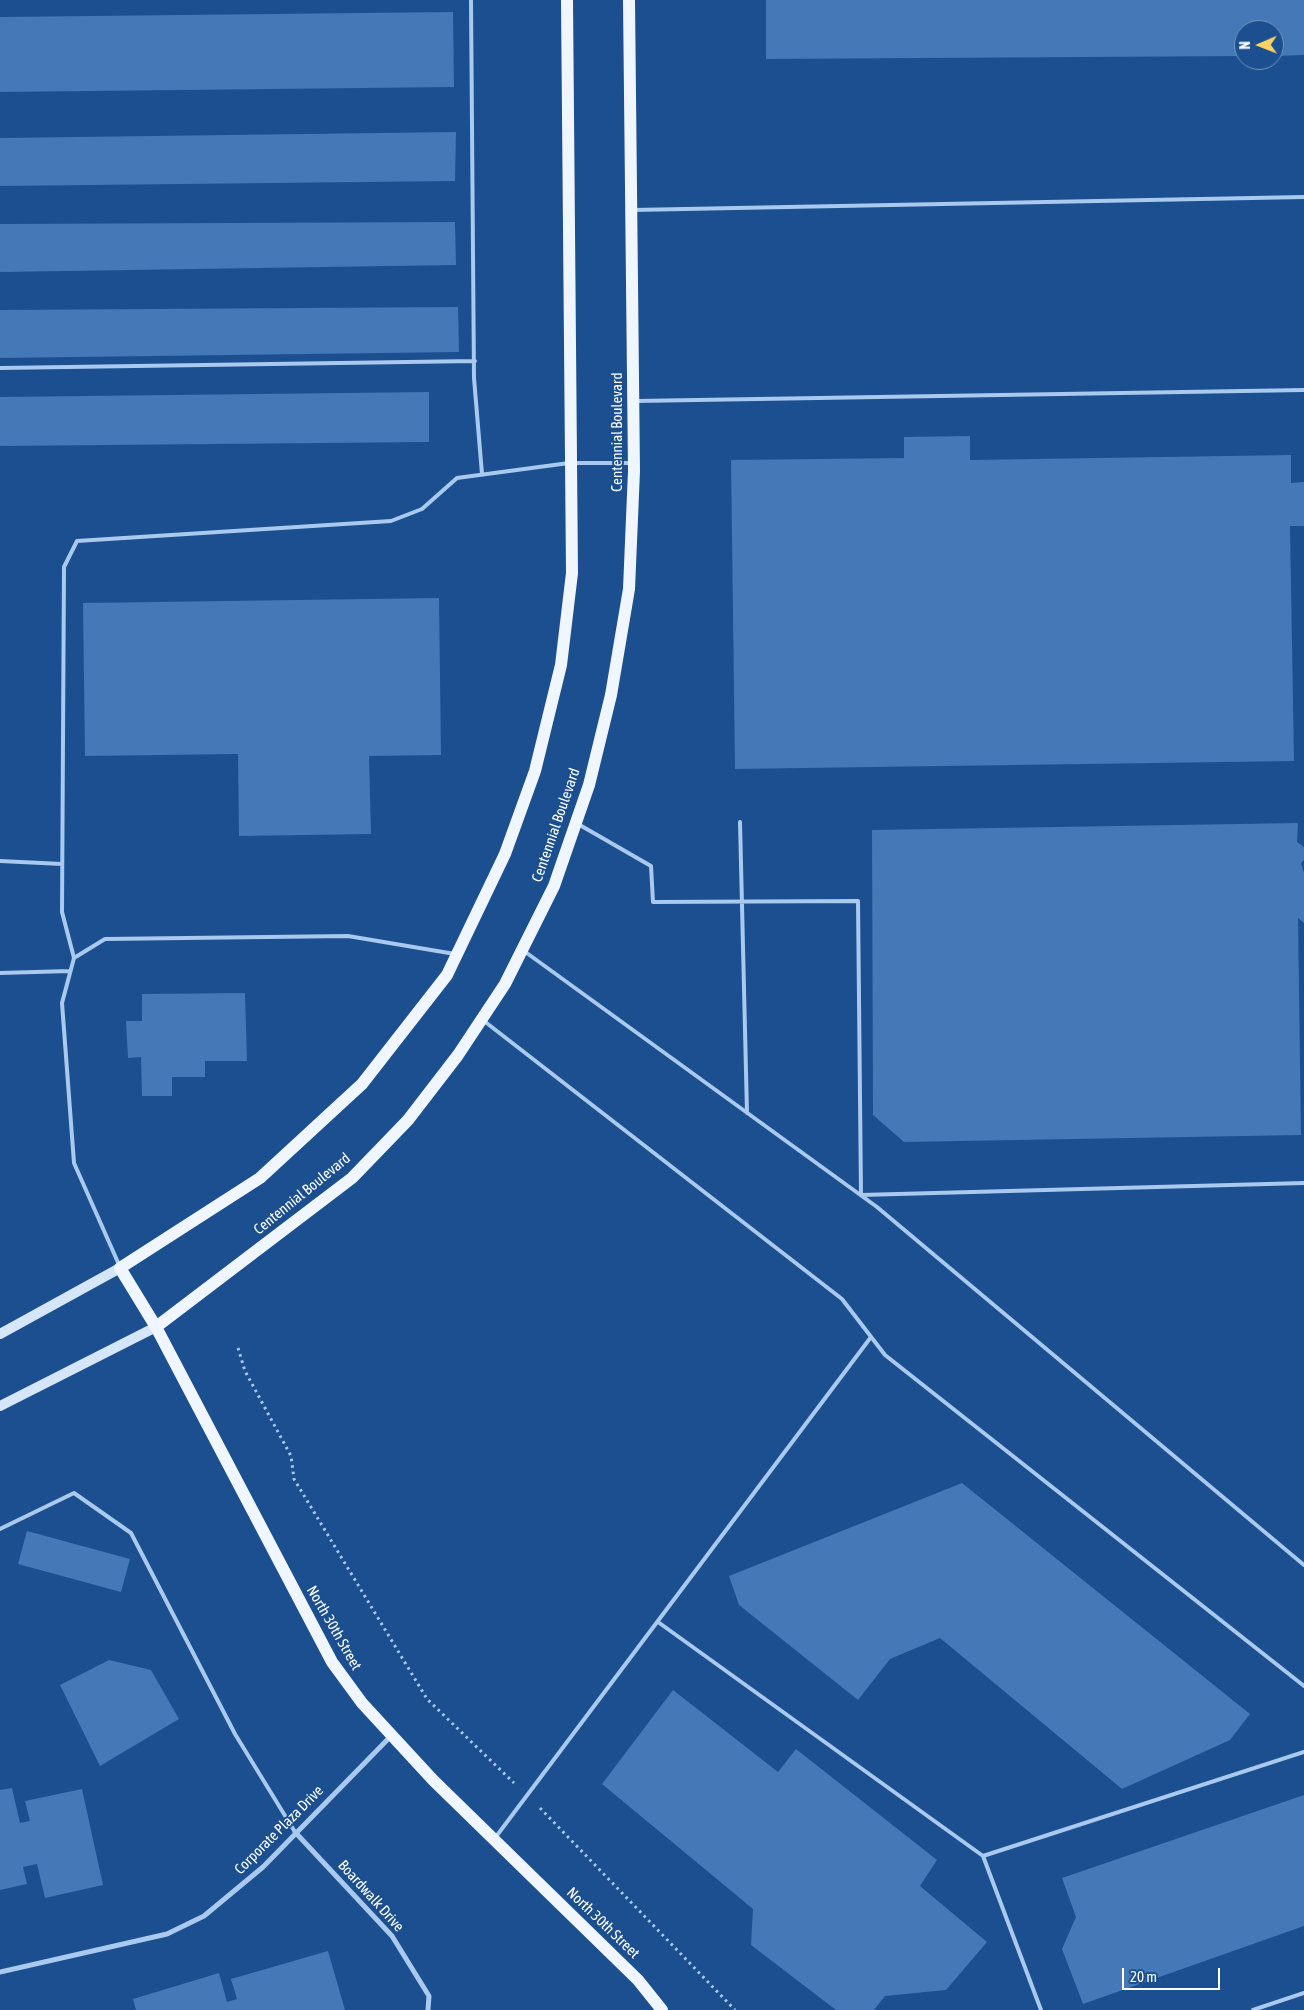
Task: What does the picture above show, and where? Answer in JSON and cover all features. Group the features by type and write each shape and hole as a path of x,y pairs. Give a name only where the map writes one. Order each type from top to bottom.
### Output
{"main road":[{"path":"0,1334 120,1268 260,1178 362,1084 448,975 505,854 535,772 562,665 572,573 567,0"},
{"name":"Centennial Boulevard","path":"0,1406 156,1327 352,1178 408,1120 482,1019 505,984 554,886 588,785 611,695 629,589 634,463 629,0"},
{"name":"North 30th Street","path":"120,1268 156,1327 332,1662 362,1703 391,1736 494,1840 638,1980 662,2010"}],"street":[{"name":"Corporate Plaza Drive","path":"0,1972 167,1934 204,1916 263,1867 295,1832 391,1736"},
{"name":"Boardwalk Drive","path":"295,1832 392,1936 429,1996 428,2010"}],"lane":[{"path":"471,0 475,361 482,474"},
{"path":"631,210 1304,197"},
{"path":"0,368 475,361"},
{"path":"633,401 1304,390"},
{"path":"120,1268 74,1162 62,1003 74,958 62,912 64,567 77,541 391,521 422,509 457,478 571,463 634,463"},
{"path":"740,822 747,1113"},
{"path":"576,823 651,866 653,902 858,901 861,1196"},
{"path":"0,861 62,864"},
{"path":"74,958 105,939 338,936 457,955"},
{"path":"522,949 861,1196 1304,1565"},
{"path":"0,973 70,971"},
{"path":"482,1019 842,1299 885,1355 1304,1686"},
{"path":"861,1196 1304,1183"},
{"path":"494,1840 871,1337"},
{"path":"0,1529 74,1493 132,1533 235,1734 295,1832"},
{"path":"658,1622 984,1856 1041,2010"},
{"path":"984,1856 1304,1752"},
{"path":"1253,2010 1304,1993"}],"path":[{"path":"238,1348 245,1371 291,1456 294,1479 427,1698 527,1796 735,2010"}],"building":[{"path":"766,0 1304,0 1304,55 1284,56 1284,20 1234,20 1234,56 766,59"},
{"path":"453,12 454,87 0,92 0,17"},
{"path":"456,132 455,181 0,186 0,138"},
{"path":"455,222 456,265 0,272 0,224"},
{"path":"458,307 459,352 0,358 0,310"},
{"path":"429,392 429,442 0,446 0,397"},
{"path":"970,436 970,460 1291,455 1291,483 1304,482 1304,526 1290,526 1294,761 735,769 731,460 904,458 904,437"},
{"path":"439,598 441,755 369,756 371,834 239,836 238,754 85,756 83,603"},
{"path":"1298,823 1297,842 1304,847 1304,860 1301,863 1304,873 1304,923 1298,918 1301,1135 904,1142 873,1115 872,830"},
{"path":"245,993 247,1061 205,1061 205,1077 172,1077 172,1096 142,1096 141,1057 128,1058 126,1021 142,1021 142,994"},
{"path":"962,1483 1250,1714 1230,1740 1122,1789 940,1638 890,1659 858,1700 739,1605 729,1576"},
{"path":"27,1531 130,1559 121,1592 18,1564"},
{"path":"109,1660 151,1670 179,1719 100,1766 60,1685"},
{"path":"673,1690 778,1772 796,1749 937,1860 920,1886 987,1942 946,1990 885,1996 874,2010 836,2010 751,1945 753,1909 602,1784"},
{"path":"12,1788 20,1823 30,1821 25,1801 82,1789 103,1885 45,1898 37,1864 23,1867 27,1884 0,1890 0,1790"},
{"path":"1304,1795 1304,1926 1083,2004 1062,1949 1076,1917 1062,1878"},
{"path":"328,1951 345,2010 136,2010 133,1999 219,1973 227,2002 237,1999 231,1979"}]}
